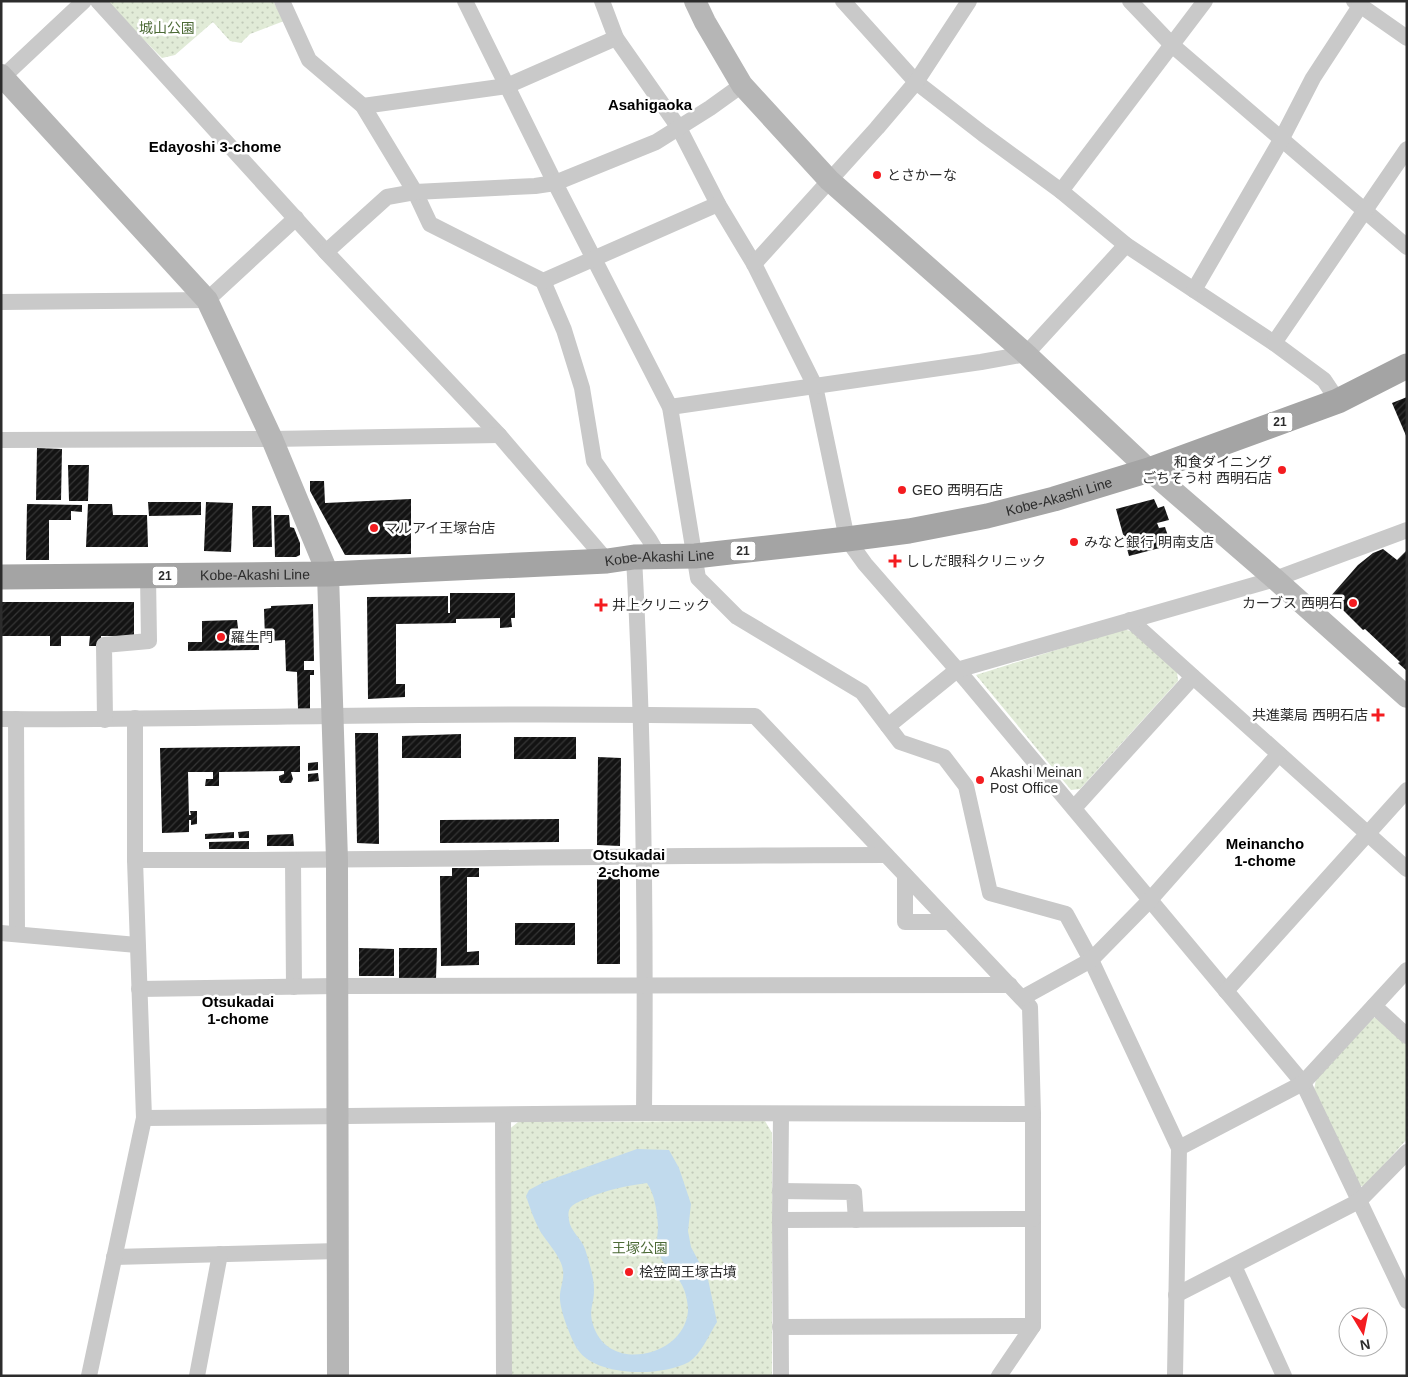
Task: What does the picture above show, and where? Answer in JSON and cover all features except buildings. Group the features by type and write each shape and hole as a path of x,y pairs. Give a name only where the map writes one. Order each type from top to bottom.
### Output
{"main road":[{"name":"Kobe-Akashi Line","path":"1,577 328,574 607,561 634,557 695,556 909,531 987,516 1054,499 1149,470 1338,401 1407,366"}],"street":[{"path":"84,1 2,77 207,300 272,439 328,574 337,860 338,1376"},
{"path":"98,1 326,252 499,434 607,561"},
{"path":"282,1 309,60 363,106 414,192 430,224 543,281 564,330 582,388 594,461 649,538 659,556"},
{"path":"465,1 593,259 670,407 698,578 737,617 862,692 900,742 944,757 966,786 990,894 1066,914 1090,960 1179,1148 1175,1376"},
{"path":"602,1 616,38 679,128 718,204 754,264 815,386 847,539 865,564 1074,808 1303,1083 1407,1300"},
{"path":"695,1 705,22 742,85 829,180 1026,354 1149,470 1407,697"},
{"path":"843,1 916,82 1061,191 1126,245 1274,343 1324,380 1338,401"},
{"path":"754,264 916,82 969,1"},
{"path":"1130,1 1172,45 1407,247"},
{"path":"1061,191 1205,1"},
{"path":"1194,290 1357,4 1407,38"},
{"path":"363,106 507,86 616,38"},
{"path":"326,252 387,197 414,192 535,186 555,183 656,142 742,85"},
{"path":"1274,343 1407,149"},
{"path":"543,281 718,204"},
{"path":"1,302 207,300 296,218"},
{"path":"670,407 1026,354 1126,245"},
{"path":"1,440 272,439 499,434"},
{"path":"888,726 957,670 1275,579 1407,530"},
{"path":"634,557 641,714 644,855 644,1113"},
{"path":"105,720 104,645 149,641 148,576"},
{"path":"1130,620 1407,869"},
{"path":"1074,808 1193,677"},
{"path":"138,946 9,934 9,719 105,720 135,718 641,714 755,716 1030,1007 1033,1114 1033,1326 999,1376"},
{"path":"89,1376 144,1118 135,860 135,718"},
{"path":"1022,998 1090,960 1149,900 1279,754"},
{"path":"1226,991 1407,790"},
{"path":"135,860 337,860 644,855 886,855"},
{"path":"293,860 294,987"},
{"path":"905,875 905,922 949,922"},
{"path":"1179,1148 1303,1083 1407,970"},
{"path":"139,989 337,986 1010,985"},
{"path":"1374,1006 1407,1036"},
{"path":"144,1118 503,1116 644,1113 1033,1114"},
{"path":"781,1114 781,1376"},
{"path":"503,1116 504,1376"},
{"path":"1176,1295 1359,1202 1406,1155"},
{"path":"780,1191 854,1192 856,1220"},
{"path":"780,1220 1033,1219"},
{"path":"114,1257 338,1251"},
{"path":"197,1376 220,1254"},
{"path":"1234,1266 1284,1376"},
{"path":"780,1327 1033,1326"}],"green space":[{"name":"城山公園","path":"105,1 273,1 284,21 250,34 241,43 230,41 213,22 175,55 162,58"},
{"path":"1123,629 1134,632 1177,672 1178,681 1080,789 1071,790 976,675"},
{"path":"1382,1017 1407,1040 1407,1139 1365,1186 1360,1186 1314,1090 1316,1079 1373,1018"},
{"name":"王塚公園","path":"765,1121 772,1133 772,1376 510,1376 507,1131 518,1122"}],"water":[{"path":"637,1149 669,1150 679,1168 691,1204 688,1231 691,1247 708,1279 717,1322 693,1359 677,1367 663,1370 630,1372 614,1370 599,1365 587,1359 578,1350 567,1326 561,1305 560,1295 563,1268 540,1231 526,1196 529,1190 544,1182","holes":["647,1183 656,1209 659,1253 663,1262 683,1286 688,1311 684,1326 675,1339 662,1348 647,1353 632,1354 617,1351 604,1343 595,1330 591,1318 594,1296 592,1274 583,1245 570,1224 569,1212 576,1203 608,1191"]}],"place":[{"name":"とさかーな","path":"877,175"},
{"name":"和食ダイニング ごちそう村 西明石店","path":"1282,470"},
{"name":"GEO 西明石店","path":"902,490"},
{"name":"マルアイ王塚台店","path":"374,528"},
{"name":"みなと銀行 明南支店","path":"1074,542"},
{"name":"ししだ眼科クリニック","path":"895,561"},
{"name":"カーブス 西明石","path":"1353,603"},
{"name":"井上クリニック","path":"601,605"},
{"name":"羅生門","path":"221,637"},
{"name":"共進薬局 西明石店","path":"1378,715"},
{"name":"Akashi Meinan Post Office","path":"980,780"},
{"name":"桧笠岡王塚古墳","path":"629,1272"}],"district":[{"name":"Asahigaoka","path":"650,104"},
{"name":"Edayoshi 3-chome","path":"215,146"},
{"name":"Meinancho 1-chome","path":"1265,852"},
{"name":"Otsukadai 2-chome","path":"629,862"},
{"name":"Otsukadai 1-chome","path":"238,1010"}]}
